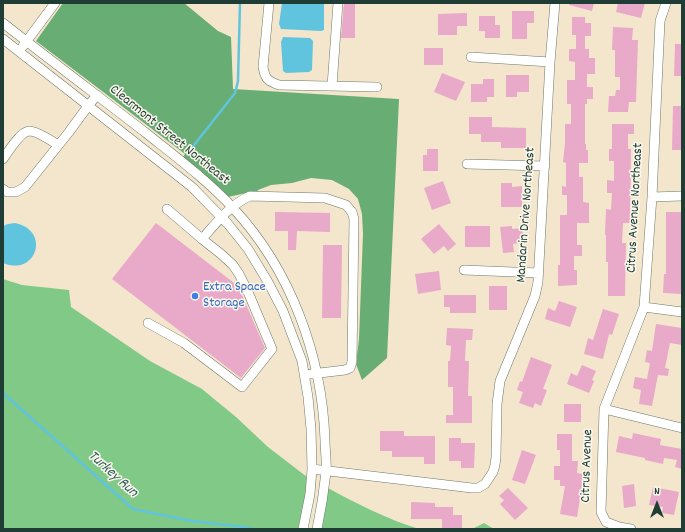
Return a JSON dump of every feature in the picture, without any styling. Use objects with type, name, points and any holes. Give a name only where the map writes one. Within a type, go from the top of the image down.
[{"type":"street","points":[[19,51],[55,3]]},
{"type":"street","points":[[270,3],[262,67],[265,76],[271,82],[279,85],[377,87]]},
{"type":"street","points":[[332,86],[338,3]]},
{"type":"street","name":"Mandarin Drive Northeast","points":[[312,469],[464,488],[478,488],[485,484],[491,476],[495,465],[497,404],[500,381],[535,296],[539,273],[550,62],[555,3]]},
{"type":"street","name":"Citrus Avenue Northeast","points":[[604,409],[644,308],[652,197],[660,21],[666,3]]},
{"type":"street","name":"Clearmont Street Northeast","points":[[3,23],[198,174],[232,208],[258,239],[282,275],[298,311],[314,358],[322,399],[325,430],[326,470],[317,529]]},
{"type":"street","name":"Clearmont Street Northeast","points":[[3,39],[192,187],[228,224],[248,249],[283,311],[302,361],[311,428],[312,469],[310,494],[303,529]]},
{"type":"street","points":[[471,57],[550,62]]},
{"type":"street","points":[[3,189],[7,192],[16,192],[25,187],[97,95]]},
{"type":"street","points":[[3,159],[22,134],[30,131],[44,136],[58,145]]},
{"type":"street","points":[[467,164],[545,166]]},
{"type":"street","points":[[202,239],[232,208],[243,199],[250,196],[325,198],[346,205],[352,212],[354,219],[352,362],[350,368],[345,370],[304,375]]},
{"type":"street","points":[[652,197],[682,196]]},
{"type":"street","points":[[148,323],[184,343],[242,387],[272,349],[248,292],[233,265],[167,209]]},
{"type":"street","points":[[464,270],[539,273]]},
{"type":"street","points":[[644,308],[682,312]]},
{"type":"street","points":[[604,409],[682,428]]},
{"type":"street","name":"Citrus Avenue","points":[[604,409],[601,512],[606,522],[619,527],[631,529]]},
{"type":"green space","points":[[63,3],[184,3],[218,31],[231,37],[233,89],[399,99],[387,358],[362,380],[356,364],[359,339],[363,234],[362,214],[358,199],[349,189],[332,180],[311,178],[292,183],[271,185],[258,190],[257,193],[246,193],[228,197],[200,170],[183,157],[185,154],[36,41]]},
{"type":"green space","points":[[3,279],[22,285],[69,290],[71,307],[150,361],[202,389],[236,417],[268,447],[307,477],[306,493],[298,529],[3,529]]},
{"type":"green space","points":[[328,488],[372,511],[419,529],[321,529]]},
{"type":"green space","points":[[484,523],[494,529],[472,529]]},
{"type":"water","points":[[282,3],[324,3],[324,30],[281,29],[279,24]]},
{"type":"water","points":[[283,37],[310,38],[313,41],[312,70],[309,72],[286,73],[283,71],[281,42]]},
{"type":"water","points":[[15,223],[26,227],[33,234],[36,242],[35,251],[31,258],[24,264],[15,266],[3,263],[3,226]]},
{"type":"building","points":[[344,3],[355,3],[355,38],[341,38]]},
{"type":"building","points":[[569,3],[594,3],[592,11],[569,5]]},
{"type":"building","points":[[618,3],[645,3],[641,18],[616,12]]},
{"type":"building","points":[[512,11],[534,11],[534,23],[527,23],[527,39],[512,39]]},
{"type":"building","points":[[467,13],[467,26],[457,26],[457,35],[438,35],[438,14]]},
{"type":"building","points":[[479,16],[495,16],[495,25],[500,25],[500,38],[485,38],[485,31],[479,31]]},
{"type":"building","points":[[572,17],[585,17],[585,23],[591,23],[591,36],[585,36],[585,49],[589,49],[589,58],[595,58],[595,74],[587,74],[587,87],[593,87],[593,99],[587,99],[587,104],[585,104],[585,144],[586,150],[588,150],[588,163],[579,163],[579,177],[583,177],[583,202],[589,203],[589,223],[577,223],[577,245],[582,245],[582,256],[574,256],[574,270],[577,270],[577,285],[558,286],[558,265],[560,265],[560,215],[567,215],[567,195],[562,195],[562,186],[566,187],[566,163],[563,162],[565,124],[571,124],[571,104],[567,104],[567,80],[575,80],[575,62],[569,61],[569,49],[576,49],[576,35],[572,35]]},
{"type":"building","points":[[613,27],[633,28],[632,40],[638,40],[636,102],[629,102],[628,112],[608,112],[609,96],[615,96],[616,90],[620,90],[620,77],[615,77],[615,50],[612,50]]},
{"type":"building","points":[[675,44],[682,44],[682,76],[674,76]]},
{"type":"building","points":[[424,48],[443,48],[443,65],[424,65]]},
{"type":"building","points":[[442,73],[465,82],[456,101],[434,92]]},
{"type":"building","points":[[506,75],[529,75],[529,92],[517,92],[517,97],[506,97]]},
{"type":"building","points":[[483,79],[494,79],[494,97],[487,97],[487,102],[471,102],[471,84],[483,84]]},
{"type":"building","points":[[673,106],[682,106],[682,150],[672,150]]},
{"type":"building","points":[[469,117],[492,117],[492,127],[526,128],[526,148],[501,148],[501,142],[481,142],[481,134],[469,134]]},
{"type":"building","points":[[612,124],[634,124],[634,134],[628,134],[628,149],[631,149],[630,223],[623,223],[622,243],[626,243],[625,296],[608,296],[608,262],[606,262],[605,235],[606,209],[611,210],[612,193],[607,193],[607,180],[614,181],[614,161],[609,161],[609,149],[612,149]]},
{"type":"building","points":[[427,149],[438,149],[438,171],[423,171],[423,155],[427,155]]},
{"type":"building","points":[[443,181],[451,203],[432,210],[424,188]]},
{"type":"building","points":[[501,183],[512,183],[512,187],[522,186],[522,207],[501,207]]},
{"type":"building","points":[[275,212],[330,213],[330,232],[297,231],[296,250],[288,250],[288,231],[275,231]]},
{"type":"building","points":[[666,212],[682,212],[682,294],[663,293],[664,274],[666,274]]},
{"type":"building","points":[[156,223],[238,286],[265,348],[241,378],[112,279]]},
{"type":"building","points":[[439,224],[456,244],[448,251],[444,246],[434,254],[421,239]]},
{"type":"building","points":[[465,226],[490,226],[490,247],[465,247]]},
{"type":"building","points":[[512,226],[512,229],[522,228],[524,242],[513,244],[514,252],[503,253],[500,227]]},
{"type":"building","points":[[323,245],[342,245],[341,318],[322,318]]},
{"type":"building","points":[[439,271],[441,290],[418,294],[415,274]]},
{"type":"building","points":[[489,286],[507,286],[507,310],[489,310]]},
{"type":"building","points":[[444,295],[476,295],[476,313],[450,313],[450,307],[444,307]]},
{"type":"building","points":[[559,301],[577,307],[570,327],[545,319],[548,308],[555,311]]},
{"type":"building","points":[[603,309],[619,314],[612,335],[609,334],[603,359],[584,354],[588,338],[593,340]]},
{"type":"building","points":[[656,324],[682,328],[682,345],[670,343],[665,368],[669,369],[668,376],[658,375],[652,406],[639,404],[641,390],[633,388],[635,377],[647,379],[650,363],[645,362],[647,350],[652,351]]},
{"type":"building","points":[[447,328],[473,329],[472,340],[466,340],[465,361],[469,361],[468,396],[472,396],[472,423],[446,423],[446,415],[453,415],[453,387],[448,387],[448,361],[450,361],[451,346],[446,345]]},
{"type":"building","points":[[531,357],[552,365],[543,389],[547,390],[541,406],[535,403],[533,408],[519,403],[523,392],[517,390],[520,381],[522,382]]},
{"type":"building","points":[[582,365],[596,371],[589,393],[567,384],[571,373],[577,376]]},
{"type":"building","points":[[564,404],[581,404],[581,422],[564,422]]},
{"type":"building","points":[[380,431],[404,431],[404,436],[435,436],[435,464],[424,464],[424,457],[392,457],[392,451],[380,451]]},
{"type":"building","points":[[633,433],[661,439],[660,445],[682,449],[682,469],[675,467],[677,460],[664,458],[663,464],[645,460],[645,458],[616,452],[619,436],[632,439]]},
{"type":"building","points":[[557,434],[572,434],[572,461],[578,461],[577,473],[583,474],[577,517],[560,514],[565,486],[560,486],[560,480],[554,480],[554,466],[560,466],[560,450],[557,450]]},
{"type":"building","points":[[449,438],[461,438],[461,443],[475,443],[474,468],[461,468],[461,461],[449,461]]},
{"type":"building","points":[[522,450],[536,455],[525,484],[512,480]]},
{"type":"building","points":[[634,484],[636,506],[624,508],[622,486]]},
{"type":"building","points":[[653,487],[679,492],[674,515],[662,513],[663,507],[649,505]]},
{"type":"building","points":[[508,488],[528,508],[515,520],[500,504],[504,500],[499,496]]},
{"type":"building","points":[[411,502],[435,503],[435,507],[453,507],[453,515],[462,515],[462,528],[442,528],[442,519],[411,519]]},
{"type":"waterway","points":[[191,149],[235,93],[238,81],[240,3]]},
{"type":"waterway","name":"Turkey Run","points":[[3,393],[133,509],[192,521],[253,529]]},
{"type":"place","name":"Extra Space Storage","points":[[195,296]]}]
